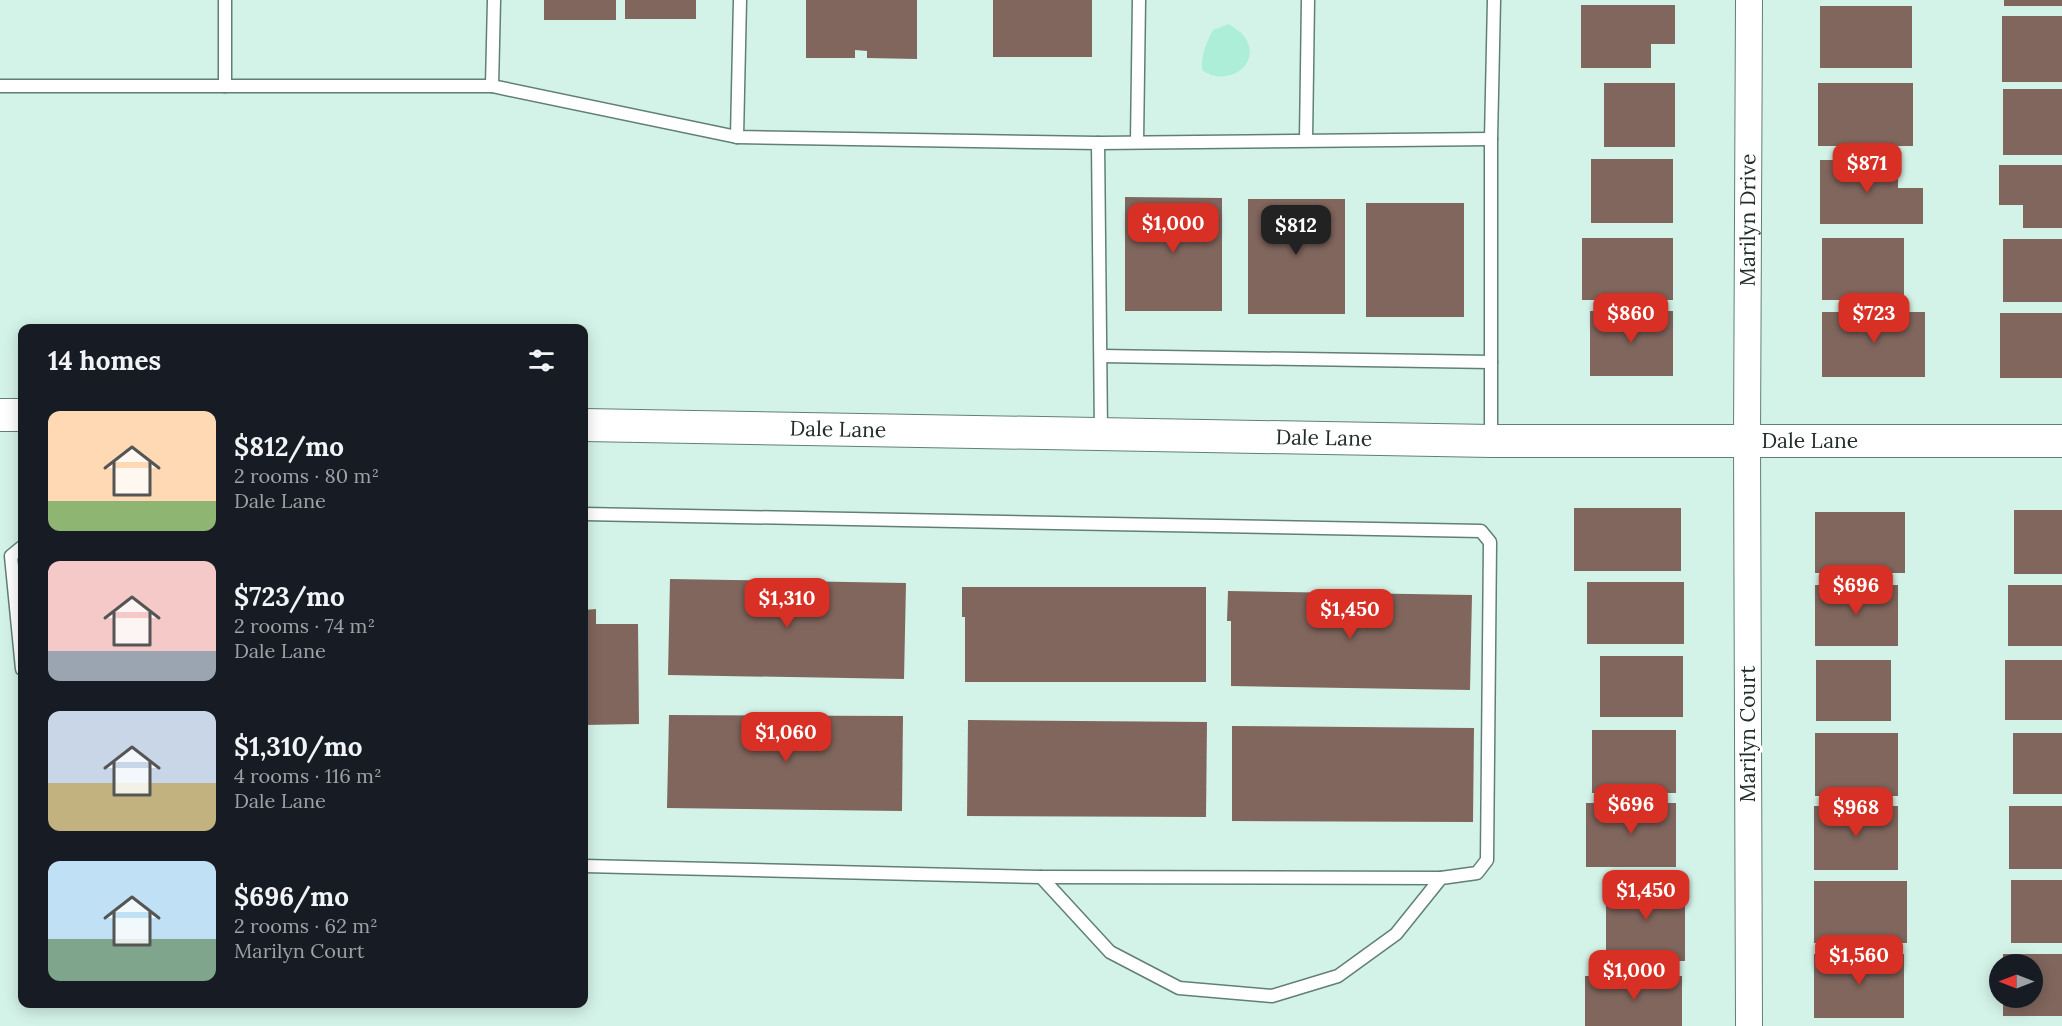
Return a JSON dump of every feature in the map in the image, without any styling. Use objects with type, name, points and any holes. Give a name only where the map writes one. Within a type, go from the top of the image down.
[{"type":"street","name":"Marilyn Drive","points":[[1747,441],[1749,0]]},
{"type":"street","points":[[0,415],[18,415]]},
{"type":"street","name":"Dale Lane","points":[[588,425],[1491,441],[2062,441]]},
{"type":"street","name":"Marilyn Court","points":[[1747,441],[1749,1026]]},
{"type":"lane","points":[[225,0],[225,86]]},
{"type":"lane","points":[[492,86],[494,0]]},
{"type":"lane","points":[[737,137],[740,0]]},
{"type":"lane","points":[[1137,142],[1139,0]]},
{"type":"lane","points":[[1306,140],[1308,0]]},
{"type":"lane","points":[[1491,441],[1491,139],[1494,0]]},
{"type":"lane","points":[[0,86],[492,86],[737,137],[1098,143],[1491,139]]},
{"type":"lane","points":[[1098,143],[1101,434]]},
{"type":"lane","points":[[1101,356],[1491,362]]},
{"type":"lane","points":[[588,514],[1481,531],[1490,542],[1486,860],[1477,873],[1441,878],[1041,877],[588,866]]},
{"type":"lane","points":[[18,550],[11,556],[18,628]]},
{"type":"lane","points":[[1041,877],[1110,952],[1179,988],[1272,996],[1338,976],[1396,934],[1441,878]]},
{"type":"green space","points":[[1229,24],[1244,36],[1250,55],[1246,64],[1232,75],[1212,75],[1202,70],[1202,59],[1208,40],[1213,30]]},
{"type":"building","points":[[544,0],[616,0],[616,20],[544,20]]},
{"type":"building","points":[[625,0],[696,0],[696,19],[625,19]]},
{"type":"building","points":[[806,0],[917,0],[917,59],[867,58],[867,51],[855,50],[855,58],[806,58]]},
{"type":"building","points":[[993,0],[1092,0],[1092,57],[993,57]]},
{"type":"building","points":[[2004,0],[2062,0],[2062,6],[2004,6]]},
{"type":"building","points":[[1581,5],[1675,5],[1675,44],[1651,44],[1651,68],[1581,68]]},
{"type":"building","points":[[1820,6],[1912,6],[1912,68],[1820,68]]},
{"type":"building","points":[[2002,16],[2062,16],[2062,82],[2002,82]]},
{"type":"building","points":[[1604,83],[1675,83],[1675,147],[1604,147]]},
{"type":"building","points":[[1818,83],[1913,83],[1913,146],[1818,146]]},
{"type":"building","points":[[2003,89],[2062,89],[2062,155],[2003,155]]},
{"type":"building","points":[[1591,159],[1673,159],[1673,223],[1591,223]]},
{"type":"building","points":[[1820,160],[1898,160],[1898,188],[1923,188],[1923,224],[1820,224]]},
{"type":"building","points":[[1999,165],[2062,165],[2062,228],[2023,228],[2023,205],[1999,205]]},
{"type":"building","points":[[1125,197],[1222,198],[1222,311],[1125,311]]},
{"type":"building","points":[[1248,199],[1345,199],[1345,314],[1248,314]]},
{"type":"building","points":[[1366,203],[1464,203],[1464,317],[1366,317]]},
{"type":"building","points":[[1582,238],[1673,238],[1673,300],[1582,300]]},
{"type":"building","points":[[1822,238],[1904,238],[1904,300],[1822,300]]},
{"type":"building","points":[[2003,239],[2062,239],[2062,302],[2003,302]]},
{"type":"building","points":[[1590,311],[1673,311],[1673,376],[1590,376]]},
{"type":"building","points":[[1822,312],[1925,312],[1925,377],[1822,377]]},
{"type":"building","points":[[2000,313],[2062,313],[2062,378],[2000,378]]},
{"type":"building","points":[[1574,508],[1681,508],[1681,571],[1574,571]]},
{"type":"building","points":[[2014,510],[2062,510],[2062,574],[2014,574]]},
{"type":"building","points":[[1815,512],[1905,512],[1905,573],[1815,573]]},
{"type":"building","points":[[670,579],[906,583],[904,679],[668,675]]},
{"type":"building","points":[[1587,582],[1684,582],[1684,644],[1587,644]]},
{"type":"building","points":[[1815,585],[1898,585],[1898,646],[1815,646]]},
{"type":"building","points":[[2008,585],[2062,585],[2062,646],[2008,646]]},
{"type":"building","points":[[962,587],[1206,587],[1206,682],[965,682],[965,617],[962,617]]},
{"type":"building","points":[[1228,591],[1472,595],[1470,690],[1231,686],[1231,621],[1227,621]]},
{"type":"building","points":[[596,609],[596,624],[638,624],[639,724],[588,725],[588,610]]},
{"type":"building","points":[[1600,656],[1683,656],[1683,717],[1600,717]]},
{"type":"building","points":[[1816,660],[1891,660],[1891,721],[1816,721]]},
{"type":"building","points":[[2005,660],[2062,660],[2062,720],[2005,720]]},
{"type":"building","points":[[669,715],[903,716],[902,811],[667,808]]},
{"type":"building","points":[[968,720],[1207,722],[1206,817],[967,816]]},
{"type":"building","points":[[1232,726],[1474,728],[1473,822],[1232,821]]},
{"type":"building","points":[[1592,730],[1676,730],[1676,793],[1592,793]]},
{"type":"building","points":[[1815,733],[1898,733],[1898,796],[1815,796]]},
{"type":"building","points":[[2013,733],[2062,733],[2062,794],[2013,794]]},
{"type":"building","points":[[1586,803],[1676,803],[1676,867],[1586,867]]},
{"type":"building","points":[[1814,806],[1898,806],[1898,870],[1814,870]]},
{"type":"building","points":[[2009,806],[2062,806],[2062,869],[2009,869]]},
{"type":"building","points":[[2011,880],[2062,880],[2062,943],[2011,943]]},
{"type":"building","points":[[1814,881],[1907,881],[1907,943],[1814,943]]},
{"type":"building","points":[[1606,882],[1685,882],[1685,961],[1606,961]]},
{"type":"building","points":[[1814,954],[1904,954],[1904,1018],[1814,1018]]},
{"type":"building","points":[[2043,954],[2062,954],[2062,1016],[2003,1016],[2003,1008],[2043,1008]]},
{"type":"building","points":[[1585,976],[1682,976],[1682,1026],[1585,1026]]}]
